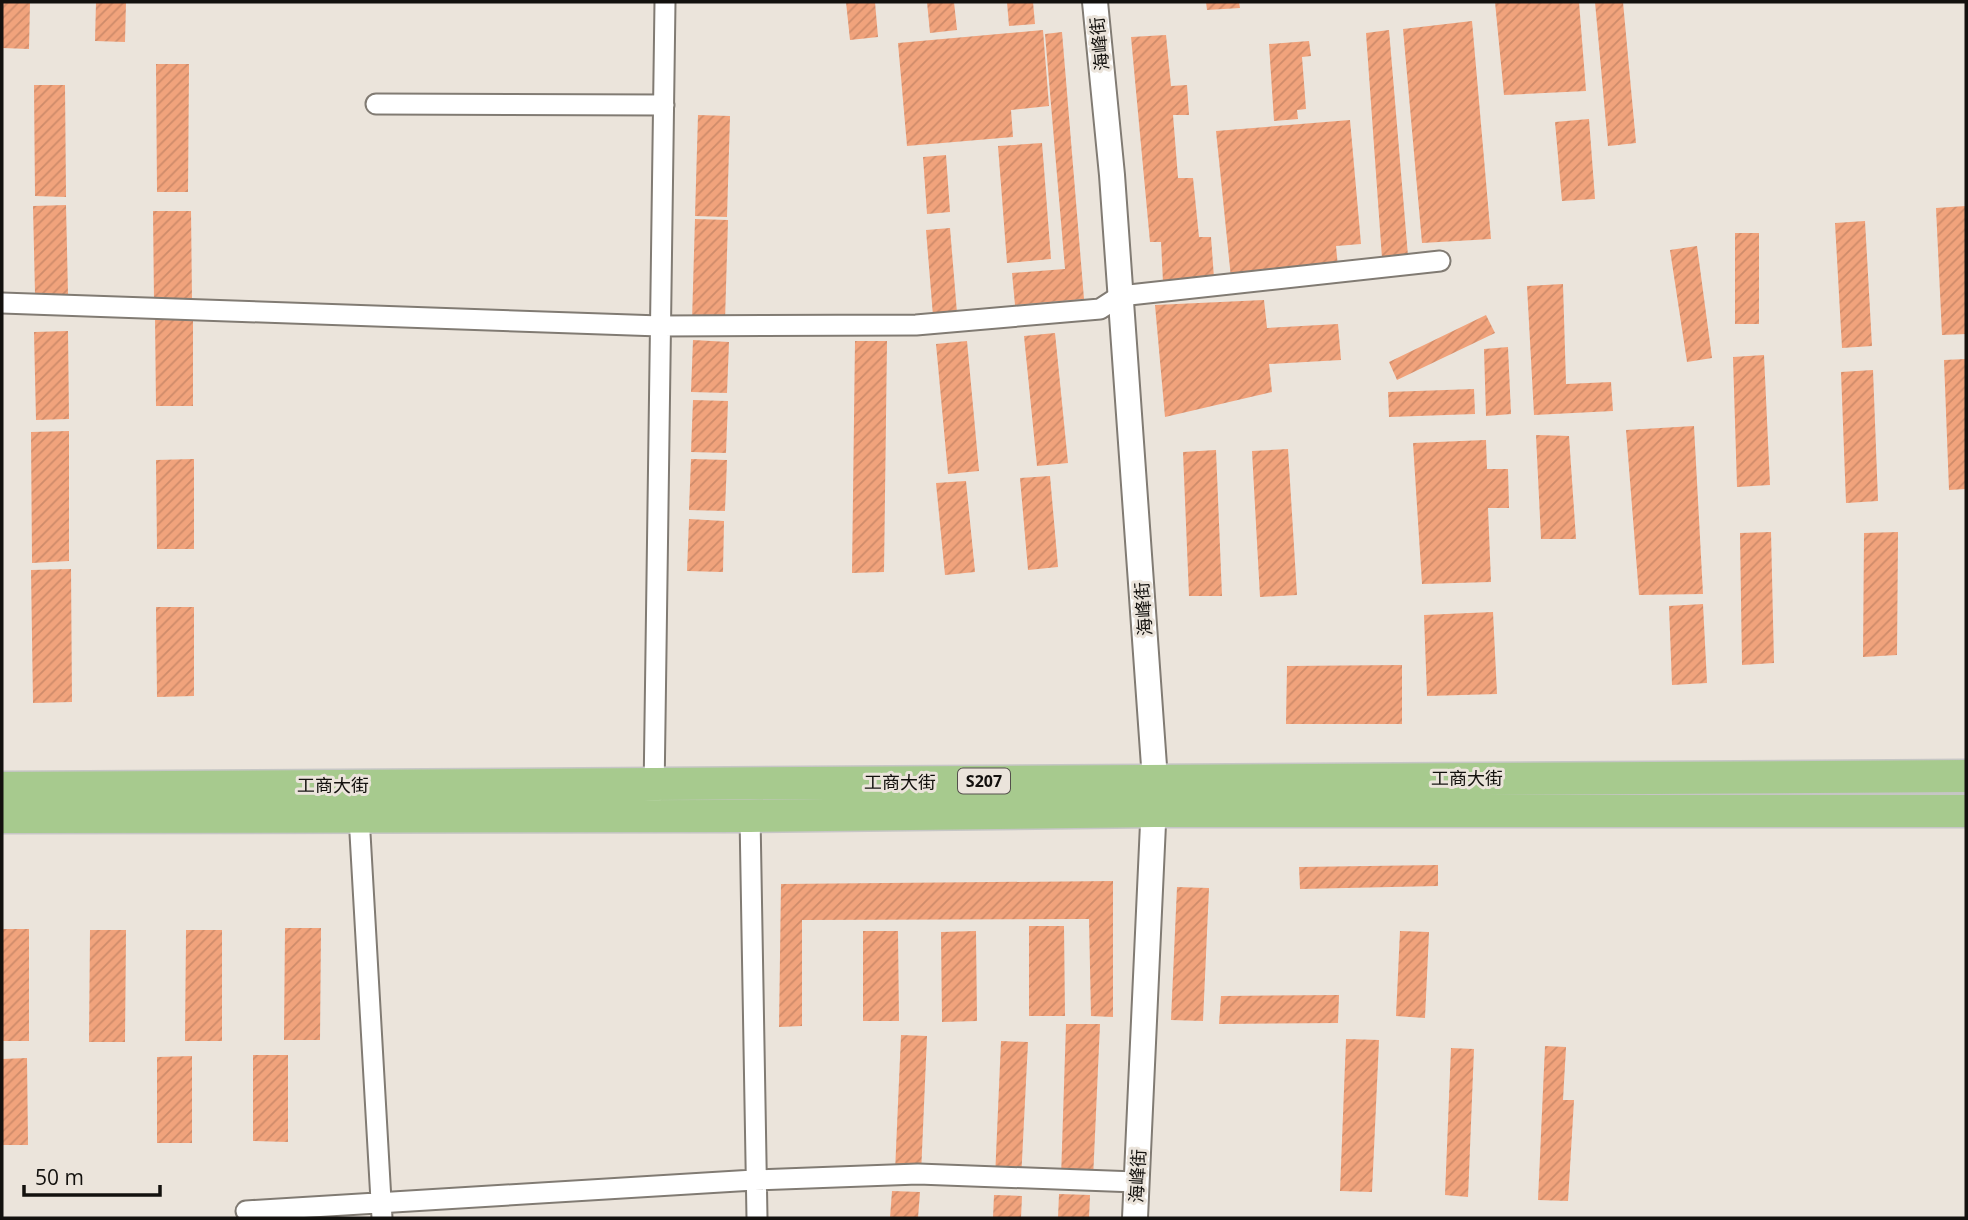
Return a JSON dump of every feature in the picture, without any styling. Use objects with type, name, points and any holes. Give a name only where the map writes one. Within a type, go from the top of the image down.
[{"type":"main road","name":"工商大街","points":[[2,817],[750,816],[1154,796],[1966,776]]},
{"type":"main road","name":"工商大街","points":[[2,788],[654,783],[1154,796],[1966,811]]},
{"type":"street","points":[[654,816],[665,2]]},
{"type":"street","name":"海峰街","points":[[1095,2],[1112,175],[1154,796],[1135,1218]]},
{"type":"street","points":[[376,104],[664,105]]},
{"type":"street","points":[[2,303],[660,326],[916,325],[1100,309],[1120,296],[1440,261]]},
{"type":"street","points":[[359,816],[382,1210]]},
{"type":"street","points":[[750,816],[757,1218]]},
{"type":"street","points":[[246,1212],[382,1210],[754,1180],[918,1174],[1136,1182]]},
{"type":"building","points":[[2,2],[30,2],[29,49],[2,48]]},
{"type":"building","points":[[96,2],[126,2],[125,42],[95,41]]},
{"type":"building","points":[[846,2],[875,2],[878,37],[850,40]]},
{"type":"building","points":[[927,2],[954,2],[957,30],[930,33]]},
{"type":"building","points":[[1007,2],[1033,2],[1035,24],[1009,26]]},
{"type":"building","points":[[1206,2],[1239,2],[1240,8],[1207,10]]},
{"type":"building","points":[[1495,2],[1579,2],[1586,91],[1504,95]]},
{"type":"building","points":[[1595,2],[1623,2],[1636,143],[1608,146]]},
{"type":"building","points":[[1472,21],[1491,239],[1422,243],[1403,29]]},
{"type":"building","points":[[1043,30],[1049,106],[1011,110],[1013,137],[907,146],[898,43]]},
{"type":"building","points":[[1389,30],[1408,256],[1382,258],[1366,33]]},
{"type":"building","points":[[1062,32],[1084,299],[1015,305],[1012,273],[1065,269],[1045,34]]},
{"type":"building","points":[[1166,35],[1171,86],[1187,85],[1189,115],[1173,115],[1178,178],[1193,178],[1199,237],[1211,237],[1214,278],[1163,282],[1161,242],[1150,242],[1131,37]]},
{"type":"building","points":[[1309,41],[1311,56],[1302,57],[1306,109],[1297,110],[1298,119],[1274,121],[1269,44]]},
{"type":"building","points":[[156,64],[189,64],[188,192],[157,192]]},
{"type":"building","points":[[34,85],[65,85],[66,197],[35,196]]},
{"type":"building","points":[[698,115],[730,116],[727,217],[695,216]]},
{"type":"building","points":[[1589,119],[1595,199],[1562,201],[1555,122]]},
{"type":"building","points":[[1350,120],[1361,244],[1336,246],[1338,267],[1231,278],[1216,131]]},
{"type":"building","points":[[1042,143],[1051,259],[1007,263],[998,146]]},
{"type":"building","points":[[946,155],[950,212],[927,214],[923,157]]},
{"type":"building","points":[[66,205],[68,294],[35,294],[33,206]]},
{"type":"building","points":[[1966,206],[1966,334],[1942,335],[1936,208]]},
{"type":"building","points":[[153,211],[191,211],[192,300],[154,301]]},
{"type":"building","points":[[695,219],[728,220],[725,321],[692,321]]},
{"type":"building","points":[[1865,221],[1872,346],[1842,348],[1835,223]]},
{"type":"building","points":[[950,228],[957,313],[933,316],[926,230]]},
{"type":"building","points":[[1735,233],[1759,233],[1759,324],[1735,324]]},
{"type":"building","points":[[1697,246],[1712,358],[1687,362],[1670,250]]},
{"type":"building","points":[[1563,284],[1566,384],[1611,382],[1613,411],[1534,415],[1527,286]]},
{"type":"building","points":[[1264,300],[1267,328],[1338,324],[1341,360],[1269,364],[1272,392],[1165,417],[1155,305]]},
{"type":"building","points":[[1486,315],[1495,333],[1397,380],[1389,362]]},
{"type":"building","points":[[193,316],[193,406],[156,406],[155,317]]},
{"type":"building","points":[[68,331],[69,419],[36,420],[34,332]]},
{"type":"building","points":[[1055,333],[1068,463],[1037,466],[1024,336]]},
{"type":"building","points":[[693,340],[729,342],[727,393],[691,392]]},
{"type":"building","points":[[855,341],[887,341],[884,572],[852,573]]},
{"type":"building","points":[[967,341],[979,471],[948,474],[936,344]]},
{"type":"building","points":[[1508,347],[1511,414],[1486,416],[1484,349]]},
{"type":"building","points":[[1764,355],[1770,485],[1737,487],[1733,357]]},
{"type":"building","points":[[1966,359],[1966,489],[1949,490],[1944,360]]},
{"type":"building","points":[[1873,370],[1878,501],[1846,503],[1841,372]]},
{"type":"building","points":[[1474,389],[1475,414],[1389,417],[1388,392]]},
{"type":"building","points":[[693,400],[728,401],[726,453],[691,452]]},
{"type":"building","points":[[1694,426],[1703,594],[1639,595],[1626,430]]},
{"type":"building","points":[[69,431],[69,561],[32,563],[31,432]]},
{"type":"building","points":[[1536,435],[1569,436],[1576,539],[1541,539]]},
{"type":"building","points":[[1486,440],[1487,469],[1508,469],[1509,508],[1488,508],[1491,582],[1422,584],[1413,443]]},
{"type":"building","points":[[1288,449],[1297,595],[1260,597],[1252,451]]},
{"type":"building","points":[[1216,450],[1222,596],[1189,596],[1183,452]]},
{"type":"building","points":[[194,459],[194,549],[157,549],[156,460]]},
{"type":"building","points":[[691,459],[727,460],[725,511],[689,510]]},
{"type":"building","points":[[1050,476],[1058,567],[1028,570],[1020,478]]},
{"type":"building","points":[[966,481],[975,572],[945,575],[936,483]]},
{"type":"building","points":[[689,519],[724,521],[723,572],[687,571]]},
{"type":"building","points":[[1771,532],[1774,663],[1742,665],[1740,533]]},
{"type":"building","points":[[1898,532],[1897,655],[1863,657],[1864,533]]},
{"type":"building","points":[[71,569],[72,702],[33,703],[31,570]]},
{"type":"building","points":[[1703,604],[1707,683],[1672,685],[1669,606]]},
{"type":"building","points":[[156,607],[194,607],[194,696],[157,697]]},
{"type":"building","points":[[1493,612],[1497,694],[1427,696],[1424,615]]},
{"type":"building","points":[[1402,665],[1402,724],[1286,724],[1287,666]]},
{"type":"building","points":[[1438,865],[1438,886],[1300,889],[1299,867]]},
{"type":"building","points":[[1113,881],[1113,1017],[1091,1016],[1089,919],[802,920],[802,1026],[779,1027],[781,884]]},
{"type":"building","points":[[1177,887],[1209,888],[1203,1021],[1171,1020]]},
{"type":"building","points":[[1029,926],[1064,926],[1065,1016],[1029,1016]]},
{"type":"building","points":[[285,928],[321,928],[320,1040],[284,1040]]},
{"type":"building","points":[[2,929],[29,929],[29,1041],[2,1041]]},
{"type":"building","points":[[90,930],[126,930],[125,1042],[89,1042]]},
{"type":"building","points":[[186,930],[222,930],[222,1041],[185,1041]]},
{"type":"building","points":[[863,931],[898,931],[899,1021],[863,1021]]},
{"type":"building","points":[[976,931],[977,1021],[942,1022],[941,932]]},
{"type":"building","points":[[1400,931],[1429,932],[1425,1018],[1396,1016]]},
{"type":"building","points":[[1339,995],[1338,1023],[1219,1024],[1221,996]]},
{"type":"building","points":[[1066,1024],[1100,1024],[1093,1179],[1061,1178]]},
{"type":"building","points":[[901,1035],[927,1036],[921,1174],[895,1172]]},
{"type":"building","points":[[1346,1039],[1379,1040],[1372,1192],[1340,1191]]},
{"type":"building","points":[[1001,1041],[1028,1042],[1021,1180],[995,1178]]},
{"type":"building","points":[[1545,1046],[1566,1047],[1563,1100],[1574,1100],[1568,1201],[1538,1200]]},
{"type":"building","points":[[1451,1048],[1474,1049],[1468,1197],[1445,1195]]},
{"type":"building","points":[[253,1055],[288,1055],[288,1142],[253,1141]]},
{"type":"building","points":[[192,1056],[192,1143],[157,1143],[157,1057]]},
{"type":"building","points":[[27,1058],[28,1145],[2,1145],[2,1059]]},
{"type":"building","points":[[892,1191],[920,1192],[918,1218],[890,1218]]},
{"type":"building","points":[[1059,1194],[1090,1195],[1089,1218],[1058,1218]]},
{"type":"building","points":[[994,1195],[1022,1196],[1021,1218],[993,1218]]}]
